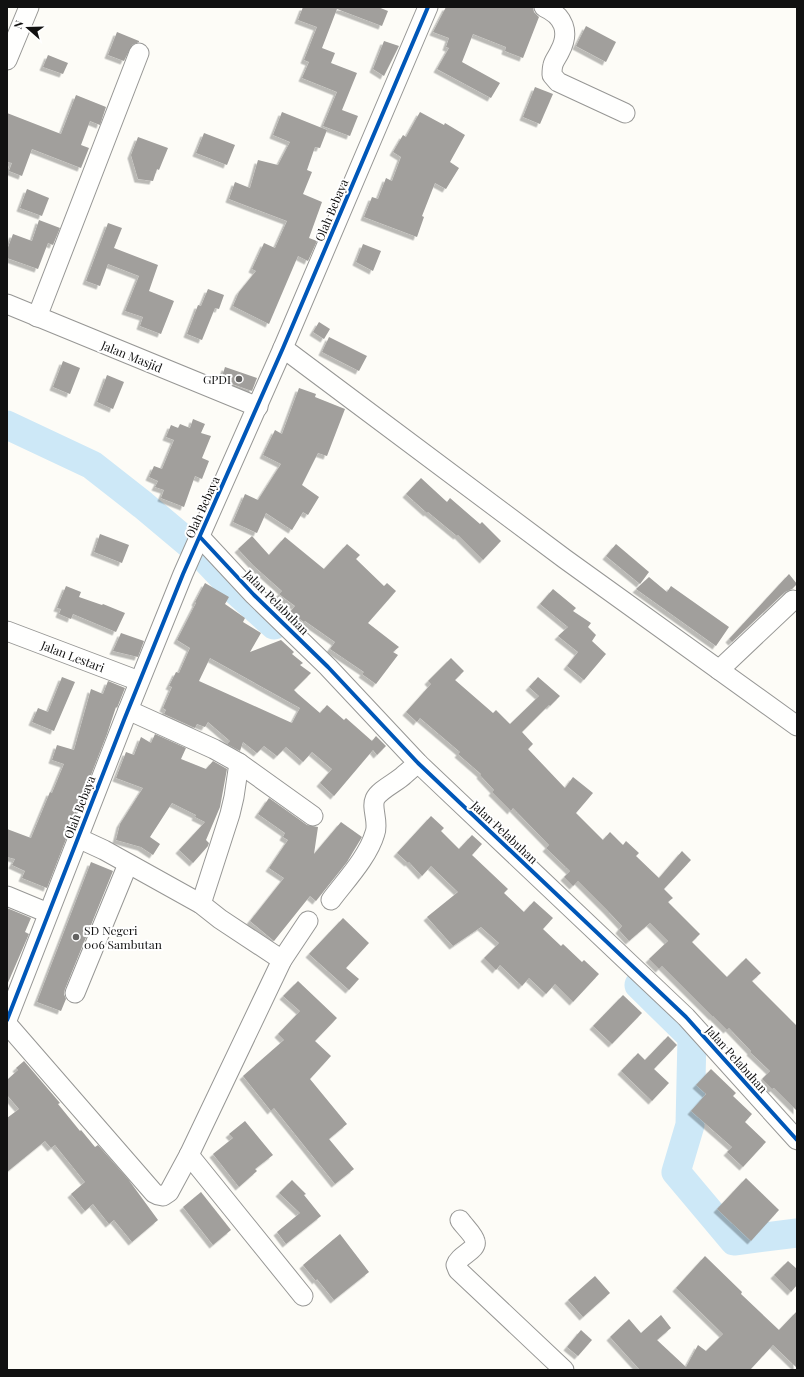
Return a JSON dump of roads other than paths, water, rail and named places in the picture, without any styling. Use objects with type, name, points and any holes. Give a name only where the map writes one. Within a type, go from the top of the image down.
[{"type":"street","points":[[7,60],[29,7]]},
{"type":"street","name":"Olah Bebaya","points":[[7,1020],[139,681],[183,574],[284,348],[428,7]]},
{"type":"street","points":[[544,7],[551,10],[563,21],[566,34],[561,50],[553,64],[552,75],[558,82],[626,113]]},
{"type":"street","points":[[37,316],[139,53]]},
{"type":"street","name":"Jalan Masjid","points":[[7,304],[258,407]]},
{"type":"street","points":[[284,348],[565,559],[797,726]]},
{"type":"street","name":"Jalan Pelabuhan","points":[[198,541],[328,667],[412,768],[686,1017],[797,1140]]},
{"type":"street","points":[[719,670],[793,600]]},
{"type":"street","name":"Jalan Lestari","points":[[7,631],[139,681]]},
{"type":"street","points":[[128,710],[239,762],[313,816]]},
{"type":"street","points":[[200,904],[230,814],[239,762]]},
{"type":"street","points":[[331,900],[366,852],[375,832],[376,822],[374,803],[376,798],[412,768]]},
{"type":"street","points":[[78,838],[200,904],[282,960]]},
{"type":"street","points":[[75,993],[128,864]]},
{"type":"street","points":[[7,896],[48,913]]},
{"type":"street","points":[[7,1024],[154,1192],[163,1196],[169,1192],[189,1155],[282,960],[308,920]]},
{"type":"street","points":[[189,1155],[303,1296]]},
{"type":"street","points":[[460,1220],[475,1241],[475,1245],[473,1249],[462,1255],[458,1260],[456,1265],[458,1270],[564,1370]]},
{"type":"waterway","points":[[7,425],[92,465],[199,552],[234,589],[274,625]]},
{"type":"waterway","points":[[639,985],[692,1037],[690,1125],[676,1172],[734,1241],[797,1233]]},
{"type":"place","name":"GPDI","points":[[239,379]]},
{"type":"place","name":"SD Negeri 006 Sambutan","points":[[76,937]]}]
